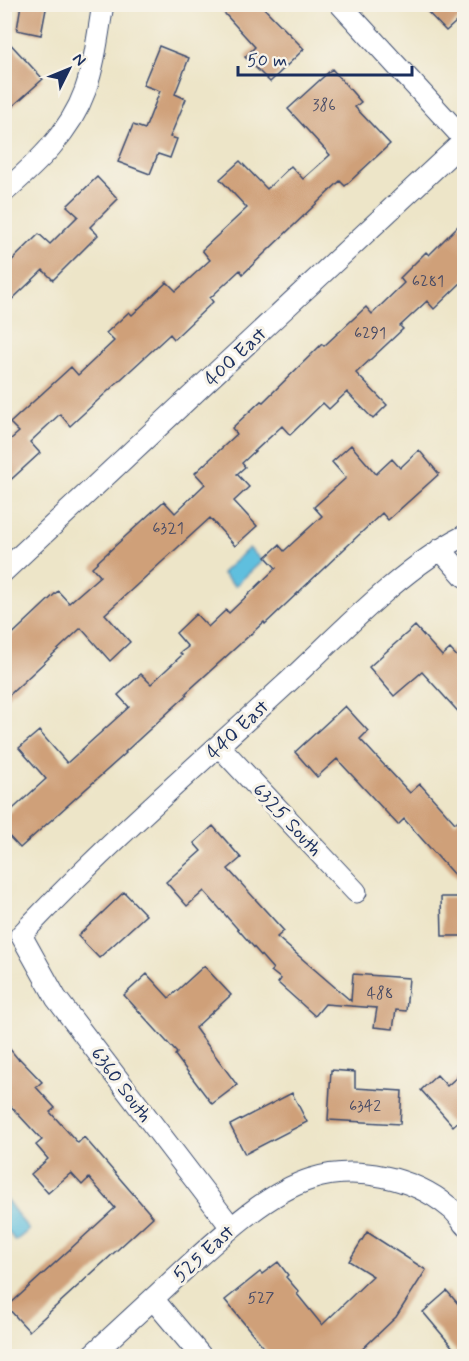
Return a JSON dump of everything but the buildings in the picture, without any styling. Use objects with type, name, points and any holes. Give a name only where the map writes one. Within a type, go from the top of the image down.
[{"type":"street","points":[[4,192],[40,161],[69,122],[84,94],[92,67],[103,4]]},
{"type":"street","points":[[340,4],[465,140]]},
{"type":"street","name":"400 East","points":[[4,571],[465,140]]},
{"type":"street","name":"440 East","points":[[21,935],[69,883],[379,599],[440,549],[465,536]]},
{"type":"street","points":[[440,549],[465,576]]},
{"type":"street","name":"6325 South","points":[[219,746],[356,892]]},
{"type":"street","name":"6360 South","points":[[21,935],[56,998],[231,1227]]},
{"type":"street","name":"525 East","points":[[91,1356],[231,1227],[292,1187],[310,1179],[331,1174],[384,1176],[457,1200],[465,1224]]},
{"type":"street","points":[[153,1299],[201,1356]]},
{"type":"water","points":[[249,548],[262,561],[235,586],[222,573]]},
{"type":"water","points":[[6,1199],[29,1230],[15,1241],[5,1227]]}]
